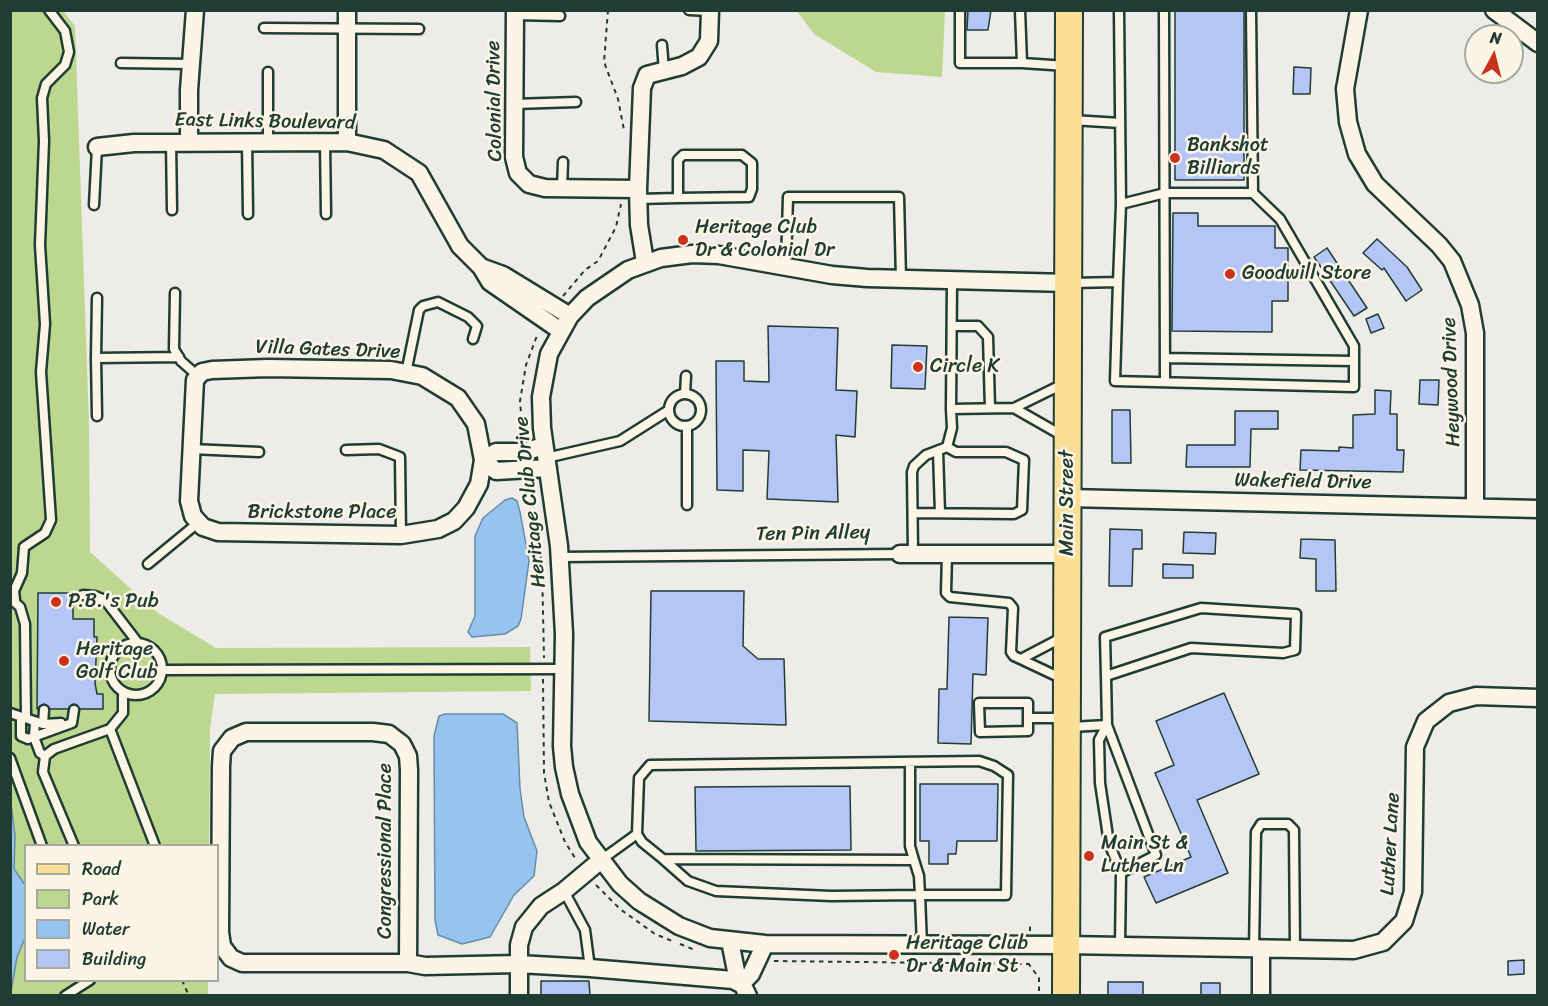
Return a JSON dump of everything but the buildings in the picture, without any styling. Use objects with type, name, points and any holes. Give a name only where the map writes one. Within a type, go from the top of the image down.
[{"type":"main road","name":"Main Street","points":[[1066,996],[1069,10]]},
{"type":"street","points":[[189,142],[195,10]]},
{"type":"street","points":[[347,10],[347,142]]},
{"type":"street","name":"Heywood Drive","points":[[1359,10],[1345,89],[1348,122],[1358,154],[1375,184],[1439,245],[1452,261],[1470,305],[1475,333],[1475,507]]},
{"type":"street","points":[[1494,10],[1538,43]]},
{"type":"street","points":[[645,262],[633,192],[642,88],[647,75],[699,57],[709,41],[710,11]]},
{"type":"street","name":"Colonial Drive","points":[[515,13],[514,157],[518,173],[529,184],[633,192]]},
{"type":"street","name":"East Links Boulevard","points":[[97,147],[171,142],[347,142],[384,150],[419,173],[460,246],[481,267],[490,282],[557,314]]},
{"type":"street","name":"Heritage Club Drive","points":[[1066,945],[765,944],[730,941],[710,938],[679,926],[656,913],[620,884],[588,842],[577,818],[564,767],[562,746],[564,669],[559,557],[541,413],[544,372],[561,331],[557,314],[587,298],[612,279],[645,262],[678,255],[708,254],[832,275],[952,282],[1069,283]]},
{"type":"street","name":"Villa Gates Drive","points":[[198,376],[212,369],[268,368],[391,370],[422,376],[458,398],[476,424],[483,460]]},
{"type":"street","points":[[198,376],[193,390],[189,501],[193,516],[199,522]]},
{"type":"street","points":[[525,451],[546,458],[529,470],[496,471],[483,460],[496,452],[525,451]]},
{"type":"street","name":"Brickstone Place","points":[[199,522],[203,527],[218,532],[401,535],[438,530],[454,521],[466,508],[479,484],[483,460]]},
{"type":"street","name":"Wakefield Drive","points":[[1068,498],[1538,509]]},
{"type":"street","name":"Ten Pin Alley","points":[[907,554],[1068,554]]},
{"type":"street","name":"Luther Lane","points":[[1066,945],[1354,950],[1383,942],[1404,921],[1413,892],[1415,747],[1426,721],[1449,703],[1476,696],[1538,698]]},
{"type":"street","name":"Congressional Place","points":[[408,963],[409,770],[408,756],[402,744],[389,734],[373,732],[246,732],[232,738],[222,751],[220,766],[220,932],[222,946],[231,958],[242,963],[408,963],[425,966],[518,964],[590,968],[733,980],[745,990]]},
{"type":"street","points":[[519,996],[518,964],[524,927],[541,906],[564,891],[600,860]]},
{"type":"street","points":[[730,941],[745,990]]},
{"type":"street","points":[[745,990],[756,960],[765,944]]},
{"type":"street","points":[[1258,950],[1261,996]]},
{"type":"lane","points":[[10,713],[23,719],[39,723],[73,715],[72,723],[34,737],[21,736],[23,719],[25,624],[23,614],[13,599],[13,587],[22,573],[24,547],[45,533],[51,520],[42,372],[45,324],[40,245],[44,141],[42,93],[46,84],[65,65],[69,52],[65,31],[50,10]]},
{"type":"lane","points":[[689,10],[710,11]]},
{"type":"lane","points":[[960,10],[960,63],[1069,66]]},
{"type":"lane","points":[[1020,10],[1022,63]]},
{"type":"lane","points":[[1119,10],[1121,204],[1116,381],[1354,387],[1354,346],[1280,219],[1253,193],[1165,193],[1121,204]]},
{"type":"lane","points":[[1164,10],[1165,382]]},
{"type":"lane","points":[[1251,10],[1253,193]]},
{"type":"lane","points":[[515,13],[560,16]]},
{"type":"lane","points":[[264,28],[419,29]]},
{"type":"lane","points":[[662,45],[664,71]]},
{"type":"lane","points":[[121,63],[191,64]]},
{"type":"lane","points":[[268,72],[268,143]]},
{"type":"lane","points":[[514,104],[576,102]]},
{"type":"lane","points":[[1069,120],[1120,123]]},
{"type":"lane","points":[[171,142],[172,210]]},
{"type":"lane","points":[[247,142],[248,214]]},
{"type":"lane","points":[[325,143],[326,214]]},
{"type":"lane","points":[[94,205],[97,147]]},
{"type":"lane","points":[[633,192],[678,198],[749,197],[752,189],[752,163],[742,155],[683,155],[678,160],[678,198]]},
{"type":"lane","points":[[562,188],[563,162]]},
{"type":"lane","points":[[786,267],[788,197],[899,197],[901,279]]},
{"type":"lane","points":[[940,513],[943,449],[952,428],[952,282]]},
{"type":"lane","points":[[1069,283],[1118,282]]},
{"type":"lane","points":[[175,293],[174,349],[178,357],[198,376]]},
{"type":"lane","points":[[97,298],[97,416]]},
{"type":"lane","points":[[406,373],[418,310],[423,306],[438,302],[468,317],[477,326],[473,339]]},
{"type":"lane","points":[[952,326],[978,326],[988,337],[990,408]]},
{"type":"lane","points":[[96,358],[178,357]]},
{"type":"lane","points":[[1165,358],[1354,361]]},
{"type":"lane","points":[[685,394],[686,376]]},
{"type":"lane","points":[[951,409],[1014,408],[1069,381]]},
{"type":"lane","points":[[546,458],[620,441],[669,410],[675,397],[685,394],[694,397],[700,411],[697,420],[687,426],[677,424],[669,410]]},
{"type":"lane","points":[[1014,408],[1068,439]]},
{"type":"lane","points":[[687,426],[687,505]]},
{"type":"lane","points":[[191,449],[259,452]]},
{"type":"lane","points":[[346,450],[379,449],[400,457],[401,535]]},
{"type":"lane","points":[[907,554],[913,513],[914,466],[926,455],[943,449],[956,452],[1006,452],[1024,460],[1022,510],[1014,514],[913,513]]},
{"type":"lane","points":[[148,564],[199,522]]},
{"type":"lane","name":"Ten Pin Alley","points":[[559,557],[907,554]]},
{"type":"lane","points":[[946,554],[946,593],[950,597],[1009,603],[1013,608],[1011,652],[1067,682]]},
{"type":"lane","points":[[83,596],[95,596],[105,600],[138,643],[154,650],[159,657],[162,670],[159,682],[147,693],[139,695],[123,692],[111,679],[111,662],[121,647],[138,643]]},
{"type":"lane","points":[[1106,676],[1191,648],[1283,653],[1295,650],[1296,614],[1201,608],[1105,637],[1107,725],[1156,855],[1120,873]]},
{"type":"lane","points":[[1021,659],[1068,635]]},
{"type":"lane","points":[[162,670],[564,669]]},
{"type":"lane","points":[[73,844],[43,772],[45,756],[54,748],[110,729],[123,713],[123,692]]},
{"type":"lane","points":[[979,703],[1028,703],[1028,718],[1028,731],[980,732],[979,703]]},
{"type":"lane","points":[[44,710],[34,737],[40,753],[45,756]]},
{"type":"lane","points":[[1028,718],[1107,725]]},
{"type":"lane","points":[[10,725],[23,719]]},
{"type":"lane","points":[[1107,725],[1099,740],[1100,783],[1109,843],[1120,873],[1120,946]]},
{"type":"lane","points":[[110,729],[154,844]]},
{"type":"lane","points":[[10,758],[41,844]]},
{"type":"lane","points":[[979,761],[1008,775],[1006,895],[920,896],[716,891],[688,881],[642,842],[637,834],[639,778],[650,765],[910,763],[979,761]]},
{"type":"lane","points":[[910,763],[910,846],[919,876],[921,945]]},
{"type":"lane","points":[[1258,950],[1256,832],[1261,824],[1288,825],[1294,830],[1295,950]]},
{"type":"lane","points":[[600,860],[637,834]]},
{"type":"lane","points":[[663,859],[914,860]]},
{"type":"lane","points":[[564,891],[585,930],[590,968]]},
{"type":"lane","points":[[70,994],[88,982]]},
{"type":"path","points":[[608,10],[604,62],[618,99],[626,140]]},
{"type":"path","points":[[525,451],[520,401],[526,365],[585,270],[598,261],[633,192]]},
{"type":"path","points":[[529,470],[542,567],[543,744],[549,802],[566,842],[586,873],[620,909],[655,934],[703,952]]},
{"type":"path","points":[[756,960],[1028,964]]},
{"type":"path","points":[[182,982],[189,996]]},
{"type":"green space","name":"Heritage Golf Club","points":[[11,11],[63,11],[75,26],[89,425],[90,552],[158,613],[216,648],[530,647],[531,691],[215,694],[210,729],[209,844],[24,844],[24,982],[208,982],[208,995],[11,995]]},
{"type":"green space","points":[[797,11],[945,11],[942,77],[876,72],[814,34]]},
{"type":"water","points":[[512,498],[517,501],[520,512],[529,561],[521,619],[518,626],[505,634],[472,637],[468,632],[475,616],[475,536],[483,518],[505,500]]},
{"type":"water","points":[[445,714],[503,714],[517,723],[520,789],[524,817],[537,851],[534,876],[514,895],[490,937],[462,944],[438,935],[435,920],[434,736],[439,716]]},
{"type":"water","points":[[11,803],[15,836],[14,869],[24,884],[24,941],[17,957],[11,992]]},
{"type":"place","name":"Bankshot Billiards","points":[[1175,158]]},
{"type":"place","name":"Heritage Club Dr & Colonial Dr","points":[[683,240]]},
{"type":"place","name":"Goodwill Store","points":[[1230,274]]},
{"type":"place","name":"Circle K","points":[[918,367]]},
{"type":"place","name":"P.B.'s Pub","points":[[56,602]]},
{"type":"place","name":"Heritage Golf Club","points":[[64,661]]},
{"type":"place","name":"Main St & Luther Ln","points":[[1089,856]]},
{"type":"place","name":"Heritage Club Dr & Main St","points":[[894,955]]}]
